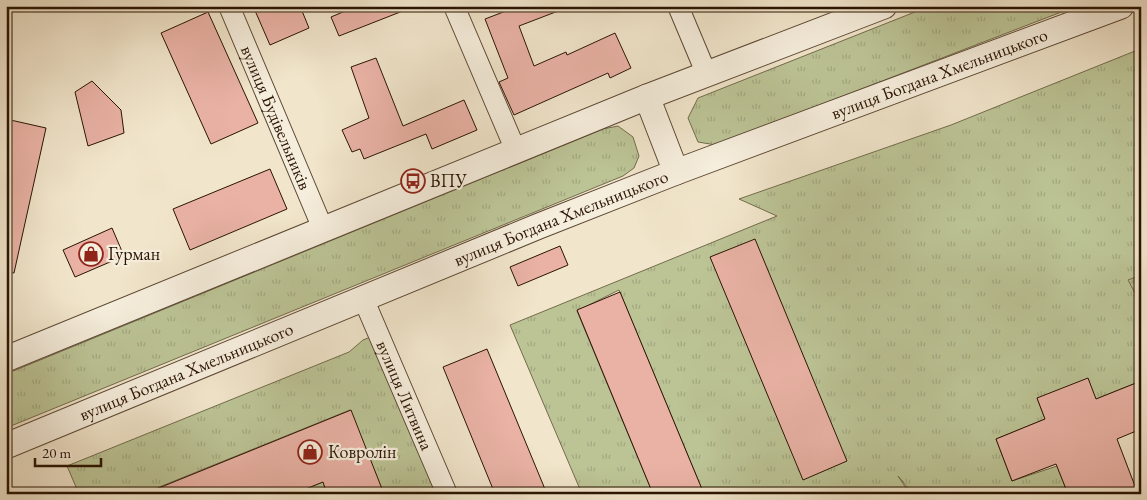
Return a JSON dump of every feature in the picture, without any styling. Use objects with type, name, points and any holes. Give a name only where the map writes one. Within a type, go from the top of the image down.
[{"type":"street","name":"вулиця Будівельників","points":[[229,6],[323,230]]},
{"type":"street","points":[[454,6],[516,151]]},
{"type":"street","points":[[678,6],[706,75]]},
{"type":"street","points":[[6,359],[647,97],[884,6]]},
{"type":"street","name":"вулиця Богдана Хмельницького","points":[[6,446],[539,226],[676,172],[1121,6]]},
{"type":"street","points":[[647,97],[676,172]]},
{"type":"street","name":"вулиця Литвина","points":[[363,298],[447,494]]},
{"type":"green space","points":[[930,6],[1077,6],[716,145],[698,142],[688,118],[698,98]]},
{"type":"green space","points":[[1140,49],[1141,275],[1129,281],[1141,305],[1141,381],[1096,399],[1037,398],[1045,419],[996,439],[1012,481],[1057,466],[1068,494],[913,494],[898,476],[910,494],[704,494],[619,290],[577,311],[653,494],[582,494],[510,325],[777,216],[739,199],[951,125]]},
{"type":"green space","points":[[618,126],[633,137],[639,156],[634,168],[623,176],[6,428],[6,374],[603,129]]},
{"type":"green space","points":[[1141,275],[1141,297],[1138,298],[1128,280]]},
{"type":"green space","points":[[380,333],[447,494],[384,494],[350,410],[142,494],[79,494],[67,466],[349,352],[363,340]]},
{"type":"green space","points":[[323,482],[327,494],[293,494]]},
{"type":"building","points":[[253,6],[300,6],[309,28],[270,45]]},
{"type":"building","points":[[357,6],[413,7],[339,36],[331,17]]},
{"type":"building","points":[[519,6],[566,6],[566,8],[519,26],[534,66],[566,52],[567,55],[615,33],[631,68],[610,78],[608,73],[514,115],[499,82],[508,78],[485,19]]},
{"type":"building","points":[[208,12],[258,123],[211,144],[161,33]]},
{"type":"building","points":[[376,58],[403,126],[464,100],[477,130],[432,149],[426,134],[364,159],[360,149],[352,152],[342,130],[369,118],[351,67]]},
{"type":"building","points":[[92,81],[121,110],[124,133],[88,146],[75,92]]},
{"type":"building","points":[[6,119],[46,128],[14,273],[6,272]]},
{"type":"building","points":[[270,169],[287,209],[190,250],[173,209]]},
{"type":"building","points":[[112,228],[124,256],[75,277],[63,250]]},
{"type":"building","points":[[755,239],[847,461],[803,480],[710,257]]},
{"type":"building","points":[[560,246],[568,265],[518,286],[510,267]]},
{"type":"building","points":[[620,292],[704,494],[653,494],[577,310]]},
{"type":"building","points":[[487,349],[547,494],[495,494],[443,367]]},
{"type":"building","points":[[1088,378],[1096,399],[1141,381],[1141,429],[1117,439],[1138,494],[1068,494],[1056,464],[1012,481],[996,439],[1045,419],[1037,398]]},
{"type":"building","points":[[351,410],[384,494],[327,494],[323,482],[293,494],[144,494]]},
{"type":"place","name":"ВПУ","points":[[413,181]]},
{"type":"place","name":"Гурман","points":[[91,254]]},
{"type":"place","name":"Ковролін","points":[[310,452]]}]
